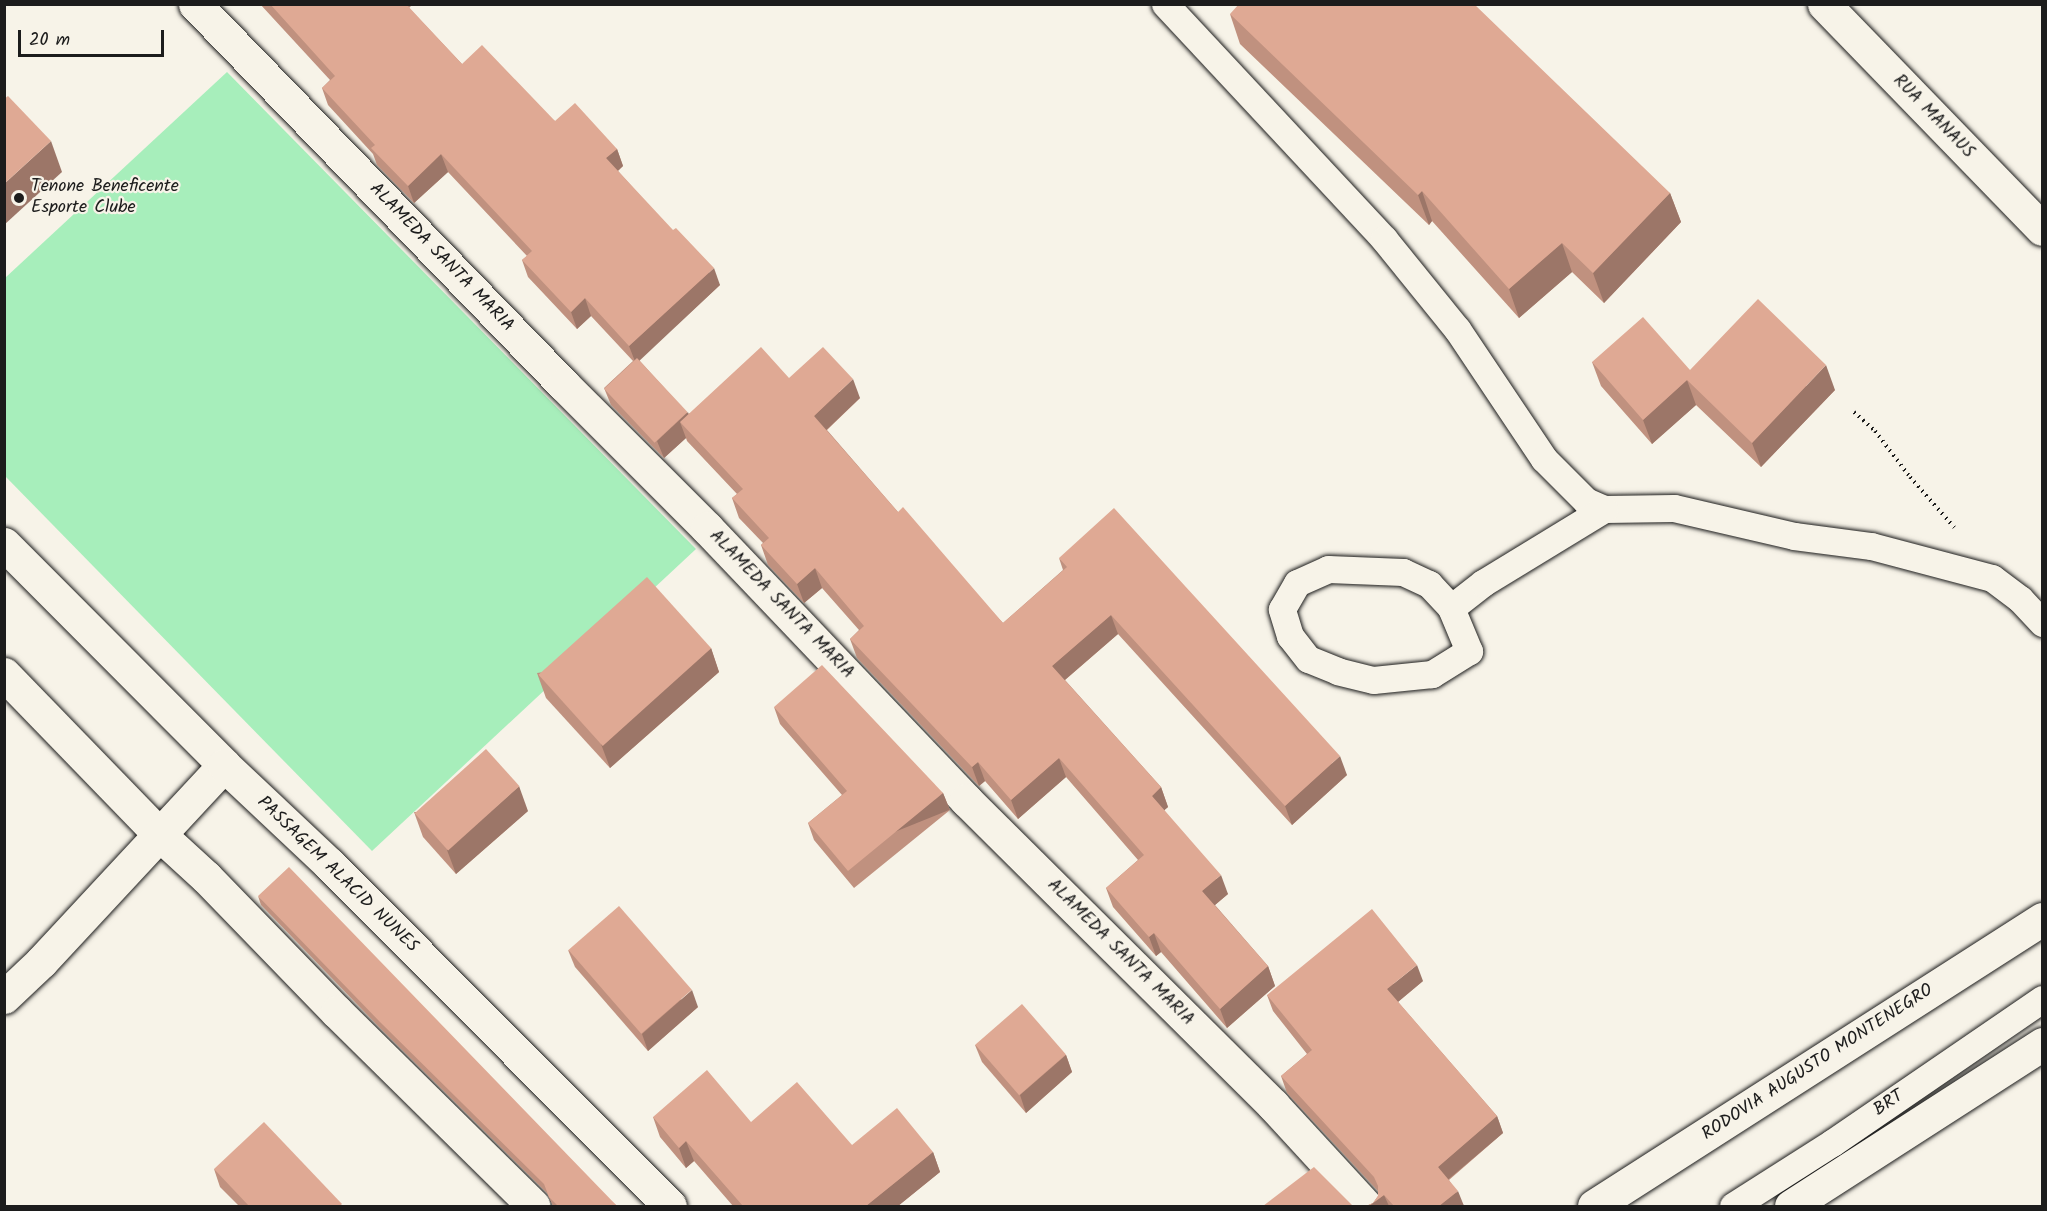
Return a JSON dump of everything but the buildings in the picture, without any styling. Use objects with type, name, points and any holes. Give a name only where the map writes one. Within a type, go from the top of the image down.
[{"type":"street","name":"ALAMEDA SANTA MARIA","points":[[195,4],[564,385],[707,528],[966,800],[1273,1106],[1366,1206]]},
{"type":"street","name":"RUA MANAUS","points":[[1824,4],[2043,229]]},
{"type":"street","name":"PASSAGEM ALACID NUNES","points":[[4,544],[224,765],[329,864],[670,1206]]},
{"type":"street","points":[[4,674],[159,834],[206,877],[337,1012],[534,1206]]},
{"type":"street","points":[[4,998],[41,962],[224,765]]},
{"type":"street","name":"RODOVIA AUGUSTO MONTENEGRO","points":[[1594,1206],[2043,920]]},
{"type":"street","points":[[1791,1206],[2043,1044]]},
{"type":"lane","points":[[1165,4],[1384,239],[1456,329],[1548,464],[1586,501],[1604,509],[1674,508],[1794,537],[1871,546],[1992,578],[2020,599],[2043,623]]},
{"type":"lane","points":[[1451,608],[1483,583],[1604,509]]},
{"type":"lane","points":[[1328,569],[1403,572],[1429,584],[1451,608],[1469,651],[1432,674],[1373,680],[1338,671],[1308,659],[1290,636],[1282,609],[1297,584],[1328,569]]},
{"type":"lane","name":"BRT","points":[[1732,1206],[1832,1143],[2043,999]]},
{"type":"path","points":[[1854,412],[1875,431],[1910,477],[1941,510],[1992,578]]},
{"type":"green space","points":[[227,72],[696,549],[372,851],[5,476],[5,278]]},
{"type":"place","name":"Tenone Beneficente Esporte Clube","points":[[19,198]]}]
